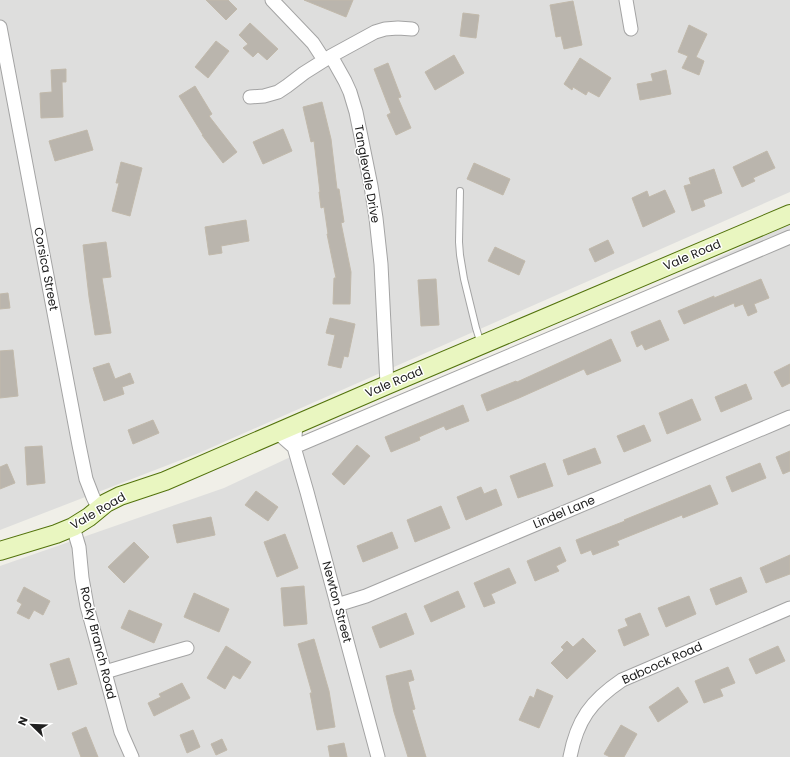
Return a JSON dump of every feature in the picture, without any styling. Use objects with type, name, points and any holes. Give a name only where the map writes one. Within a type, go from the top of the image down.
[{"type":"main road","name":"Vale Road","points":[[0,551],[56,534],[73,527],[89,517],[106,503],[120,496],[165,481],[790,214]]},
{"type":"street","name":"Tanglevale Drive","points":[[272,0],[328,58],[345,81],[356,112],[376,218],[381,264],[387,385]]},
{"type":"street","points":[[626,0],[631,29]]},
{"type":"street","name":"Corsica Street","points":[[0,27],[79,445],[86,479],[99,508]]},
{"type":"street","points":[[250,97],[264,96],[278,92],[328,58],[375,32],[385,29],[412,29]]},
{"type":"street","points":[[278,433],[294,447],[790,238]]},
{"type":"street","name":"Lindel Lane","points":[[337,605],[366,596],[790,417]]},
{"type":"street","name":"Newton Street","points":[[296,425],[294,447],[378,757]]},
{"type":"street","name":"Rocky Branch Road","points":[[73,527],[79,547],[87,606],[121,732],[132,757]]},
{"type":"street","name":"Babcock Road","points":[[570,757],[573,742],[587,712],[596,701],[618,683],[790,608]]},
{"type":"street","points":[[105,672],[187,648]]},
{"type":"lane","points":[[460,191],[460,255],[464,279],[481,345]]},
{"type":"shaded area","points":[[0,0],[790,0],[790,192],[199,453],[0,530]]},
{"type":"shaded area","points":[[790,224],[790,757],[0,757],[0,566],[224,488]]},
{"type":"building","points":[[206,0],[228,0],[237,9],[226,20]]},
{"type":"building","points":[[304,0],[353,0],[346,17]]},
{"type":"building","points":[[573,1],[582,45],[564,49],[561,36],[556,37],[550,5]]},
{"type":"building","points":[[463,13],[479,15],[476,38],[460,36]]},
{"type":"building","points":[[250,23],[278,49],[267,60],[258,52],[253,57],[243,48],[248,44],[239,35]]},
{"type":"building","points":[[689,25],[707,34],[696,57],[704,61],[699,75],[682,68],[688,56],[678,52]]},
{"type":"building","points":[[216,41],[229,51],[208,78],[195,67]]},
{"type":"building","points":[[454,55],[464,73],[435,90],[425,72]]},
{"type":"building","points":[[580,58],[611,78],[599,97],[588,91],[586,95],[573,87],[572,90],[564,84]]},
{"type":"building","points":[[388,63],[401,97],[398,98],[411,128],[396,135],[387,115],[391,113],[374,69]]},
{"type":"building","points":[[66,69],[66,82],[62,82],[63,117],[41,118],[40,93],[52,92],[51,70]]},
{"type":"building","points":[[666,70],[671,94],[640,100],[637,84],[653,81],[651,74]]},
{"type":"building","points":[[195,86],[212,114],[209,116],[237,152],[223,163],[202,135],[179,96]]},
{"type":"building","points":[[322,102],[331,139],[337,189],[339,189],[344,222],[341,223],[351,272],[350,304],[333,304],[334,278],[336,278],[327,234],[324,207],[321,208],[314,141],[311,142],[303,107]]},
{"type":"building","points":[[283,129],[292,151],[263,164],[253,142]]},
{"type":"building","points":[[87,130],[93,150],[55,161],[49,141]]},
{"type":"building","points":[[767,151],[775,168],[753,178],[755,181],[742,187],[733,167]]},
{"type":"building","points":[[121,162],[142,168],[130,216],[112,211],[119,183],[116,183]]},
{"type":"building","points":[[474,163],[510,179],[503,195],[467,179]]},
{"type":"building","points":[[714,169],[722,193],[703,200],[705,206],[692,211],[684,186],[691,184],[689,178]]},
{"type":"building","points":[[665,190],[675,212],[643,227],[632,198],[647,191],[649,197]]},
{"type":"building","points":[[246,220],[249,241],[221,246],[222,253],[209,255],[205,227]]},
{"type":"building","points":[[608,240],[614,253],[595,262],[589,249]]},
{"type":"building","points":[[106,242],[111,277],[102,278],[111,333],[95,335],[83,245]]},
{"type":"building","points":[[495,247],[525,261],[519,275],[488,261]]},
{"type":"building","points":[[436,279],[439,325],[421,326],[418,280]]},
{"type":"building","points":[[761,279],[769,298],[754,304],[757,312],[748,316],[743,304],[735,307],[734,303],[684,324],[678,311]]},
{"type":"building","points":[[8,293],[10,308],[0,309],[0,294]]},
{"type":"building","points":[[330,318],[355,324],[348,357],[344,356],[341,368],[328,365],[335,335],[326,333]]},
{"type":"building","points":[[660,320],[669,340],[645,350],[642,344],[637,347],[631,332]]},
{"type":"building","points":[[611,339],[621,361],[587,375],[584,369],[487,411],[481,395],[516,381],[517,382]]},
{"type":"building","points":[[13,350],[18,396],[0,398],[0,351]]},
{"type":"building","points":[[109,363],[115,379],[130,373],[134,383],[122,387],[124,394],[104,401],[93,368]]},
{"type":"building","points":[[790,364],[790,383],[782,387],[774,372]]},
{"type":"building","points":[[746,384],[752,399],[721,412],[715,397]]},
{"type":"building","points":[[692,399],[701,420],[667,434],[659,413]]},
{"type":"building","points":[[463,405],[469,421],[446,430],[444,426],[419,437],[420,440],[391,452],[385,437]]},
{"type":"building","points":[[153,420],[159,433],[133,444],[128,430]]},
{"type":"building","points":[[644,425],[651,441],[624,452],[617,436]]},
{"type":"building","points":[[357,445],[370,456],[344,485],[332,474]]},
{"type":"building","points":[[42,446],[45,483],[27,485],[25,447]]},
{"type":"building","points":[[595,448],[601,463],[568,475],[563,460]]},
{"type":"building","points":[[790,451],[790,471],[783,474],[776,457]]},
{"type":"building","points":[[545,463],[553,486],[518,498],[510,476]]},
{"type":"building","points":[[760,463],[766,478],[732,492],[726,477]]},
{"type":"building","points":[[7,464],[15,483],[0,489],[0,467]]},
{"type":"building","points":[[710,485],[718,504],[683,518],[682,515],[617,541],[619,545],[593,555],[591,550],[581,554],[576,540]]},
{"type":"building","points":[[481,487],[484,494],[496,489],[502,505],[466,520],[457,497]]},
{"type":"building","points":[[256,491],[278,507],[268,521],[245,505]]},
{"type":"building","points":[[441,506],[450,528],[415,542],[407,520]]},
{"type":"building","points":[[211,517],[215,535],[177,543],[173,525]]},
{"type":"building","points":[[392,532],[398,548],[363,562],[357,546]]},
{"type":"building","points":[[285,534],[298,568],[277,577],[264,542]]},
{"type":"building","points":[[134,542],[149,557],[124,583],[108,567]]},
{"type":"building","points":[[560,547],[566,561],[556,566],[559,571],[535,581],[527,561]]},
{"type":"building","points":[[790,555],[790,574],[766,583],[760,568]]},
{"type":"building","points":[[509,568],[516,583],[491,594],[495,603],[484,607],[474,583]]},
{"type":"building","points":[[741,577],[747,592],[716,605],[710,589]]},
{"type":"building","points":[[304,586],[307,624],[284,626],[281,588]]},
{"type":"building","points":[[24,587],[50,601],[43,615],[34,610],[29,619],[17,613],[22,604],[17,601]]},
{"type":"building","points":[[458,591],[465,607],[431,622],[424,606]]},
{"type":"building","points":[[194,593],[229,609],[219,632],[184,617]]},
{"type":"building","points":[[689,596],[696,614],[666,627],[658,608]]},
{"type":"building","points":[[129,610],[162,624],[154,643],[121,628]]},
{"type":"building","points":[[406,613],[414,634],[380,648],[372,627]]},
{"type":"building","points":[[640,613],[649,635],[624,646],[618,630],[628,626],[625,619]]},
{"type":"building","points":[[583,638],[596,651],[567,679],[551,663],[564,650],[561,647],[567,641],[573,647]]},
{"type":"building","points":[[314,639],[329,691],[335,727],[317,730],[310,693],[312,693],[298,644]]},
{"type":"building","points":[[226,646],[251,662],[240,679],[233,675],[225,689],[207,678]]},
{"type":"building","points":[[778,646],[785,661],[756,674],[749,659]]},
{"type":"building","points":[[69,658],[77,684],[58,690],[50,664]]},
{"type":"building","points":[[728,667],[735,683],[720,689],[723,696],[704,703],[695,681]]},
{"type":"building","points":[[411,670],[414,680],[408,682],[415,709],[412,710],[426,757],[408,757],[394,712],[386,676]]},
{"type":"building","points":[[182,683],[190,698],[154,716],[148,703],[161,697],[159,694]]},
{"type":"building","points":[[678,687],[688,702],[658,722],[649,707]]},
{"type":"building","points":[[537,689],[553,696],[539,728],[519,720],[530,696],[534,698]]},
{"type":"building","points":[[621,725],[637,734],[624,757],[610,757],[604,754]]},
{"type":"building","points":[[86,727],[98,757],[81,757],[72,733]]},
{"type":"building","points":[[193,730],[200,747],[187,753],[180,735]]},
{"type":"building","points":[[222,739],[227,750],[216,755],[211,744]]},
{"type":"building","points":[[344,743],[347,757],[330,757],[328,746]]}]
